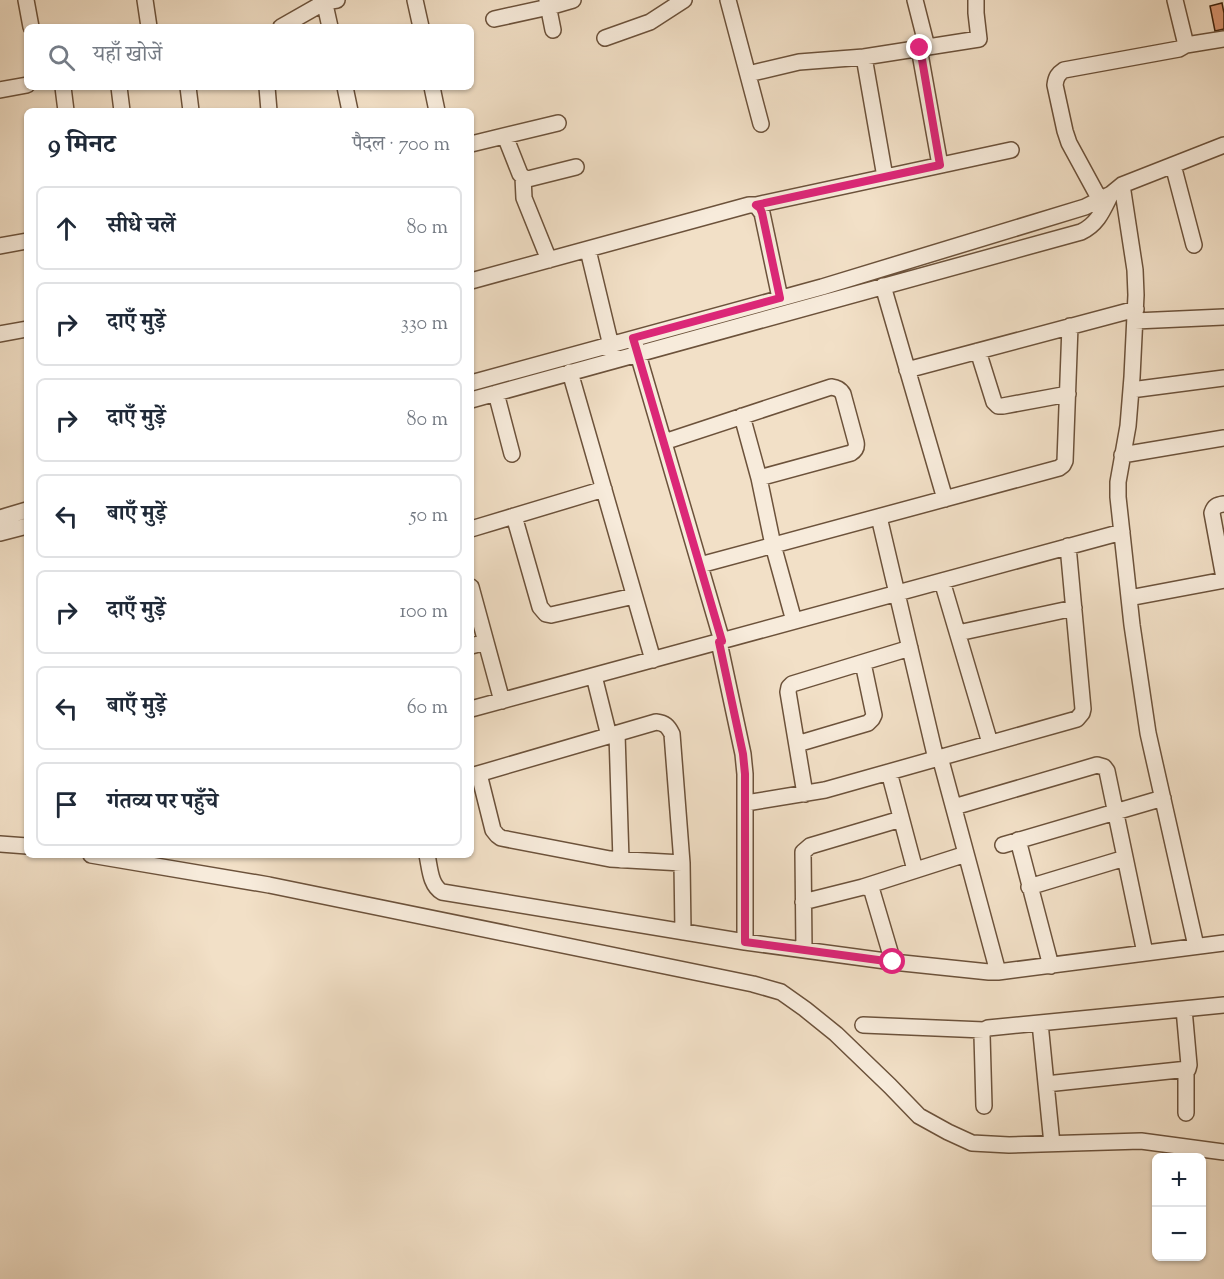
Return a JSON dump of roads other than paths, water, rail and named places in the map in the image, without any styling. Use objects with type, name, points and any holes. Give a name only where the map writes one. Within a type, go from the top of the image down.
[{"type":"street","points":[[26,0],[30,24]]},
{"type":"street","points":[[145,0],[149,24]]},
{"type":"street","points":[[415,0],[420,24]]},
{"type":"street","points":[[494,19],[548,4],[573,0]]},
{"type":"street","points":[[605,38],[650,22],[684,0]]},
{"type":"street","points":[[728,0],[761,124]]},
{"type":"street","points":[[915,0],[940,165]]},
{"type":"street","points":[[748,74],[799,62],[864,57],[979,39],[976,0]]},
{"type":"street","points":[[1175,0],[1186,45]]},
{"type":"street","points":[[286,24],[328,1],[330,24]]},
{"type":"street","points":[[548,4],[553,30]]},
{"type":"street","points":[[1196,946],[1148,733],[1129,598],[1118,490],[1131,390],[1135,270],[1111,193],[1069,143],[1055,85],[1059,73],[1064,70],[1224,39]]},
{"type":"street","points":[[864,57],[885,177]]},
{"type":"street","points":[[0,90],[24,86]]},
{"type":"street","points":[[63,90],[66,108]]},
{"type":"street","points":[[120,90],[122,108]]},
{"type":"street","points":[[188,90],[191,108]]},
{"type":"street","points":[[267,90],[269,108]]},
{"type":"street","points":[[346,90],[349,108]]},
{"type":"street","points":[[433,90],[436,108]]},
{"type":"street","points":[[474,143],[558,123]]},
{"type":"street","points":[[505,135],[520,174],[524,177],[576,167]]},
{"type":"street","points":[[636,346],[780,298],[1085,207],[1173,165],[1224,146]]},
{"type":"street","points":[[474,280],[749,206],[1011,150]]},
{"type":"street","points":[[1173,165],[1194,245]]},
{"type":"street","points":[[524,177],[524,198],[549,260]]},
{"type":"street","points":[[474,382],[613,352],[883,286],[1081,232],[1096,222],[1111,193]]},
{"type":"street","points":[[756,205],[762,213],[780,298]]},
{"type":"street","points":[[0,246],[24,242]]},
{"type":"street","points":[[588,250],[613,352]]},
{"type":"street","points":[[883,286],[945,499]]},
{"type":"street","points":[[907,370],[1071,326],[1135,315],[1224,317]]},
{"type":"street","points":[[700,565],[1059,468],[1065,461],[1071,326]]},
{"type":"street","points":[[0,334],[24,330]]},
{"type":"street","points":[[636,346],[721,641],[743,754],[746,803],[745,942]]},
{"type":"street","points":[[978,351],[994,402],[998,406],[1068,394]]},
{"type":"street","points":[[474,399],[570,372],[613,352]]},
{"type":"street","points":[[570,372],[653,660]]},
{"type":"street","points":[[1131,390],[1224,378]]},
{"type":"street","points":[[664,442],[831,387],[840,390],[856,442],[855,450],[759,478]]},
{"type":"street","points":[[496,393],[512,454]]},
{"type":"street","points":[[742,416],[759,478],[773,546],[794,621]]},
{"type":"street","points":[[1122,455],[1224,438]]},
{"type":"street","points":[[474,528],[604,489]]},
{"type":"street","points":[[1129,598],[1224,579],[1212,513],[1213,508],[1224,504]]},
{"type":"street","points":[[0,518],[24,511]]},
{"type":"street","points":[[514,516],[540,607],[546,614],[551,615],[634,596]]},
{"type":"street","points":[[879,517],[938,758],[954,807],[998,972]]},
{"type":"street","points":[[0,533],[24,527]]},
{"type":"street","points":[[474,709],[1122,532]]},
{"type":"street","points":[[746,803],[805,794],[1081,716],[1083,709],[1068,546]]},
{"type":"street","points":[[942,581],[990,743]]},
{"type":"street","points":[[958,633],[1074,608]]},
{"type":"street","points":[[474,611],[478,644],[502,701]]},
{"type":"street","points":[[805,794],[789,687],[792,684],[910,648]]},
{"type":"street","points":[[797,744],[868,723],[872,719],[874,715],[862,663]]},
{"type":"street","points":[[594,676],[613,735],[621,860]]},
{"type":"street","points":[[682,863],[621,860],[501,838],[496,835],[491,825],[475,775],[656,722],[669,727],[672,734],[682,863],[683,932]]},
{"type":"street","points":[[954,807],[1100,765],[1104,767],[1107,771],[1145,953]]},
{"type":"street","points":[[889,772],[915,870]]},
{"type":"street","points":[[1051,966],[1029,887],[1010,842],[1163,798]]},
{"type":"street","points":[[804,950],[802,856],[806,849],[901,819]]},
{"type":"street","points":[[0,844],[24,846]]},
{"type":"street","points":[[803,902],[863,887],[966,854]]},
{"type":"street","points":[[109,858],[269,885],[753,984],[781,992],[805,1008],[836,1034],[919,1116],[972,1143],[1009,1145],[1141,1141],[1224,1152]]},
{"type":"street","points":[[429,858],[433,883],[441,892],[745,942],[893,962],[998,972],[1224,943]]},
{"type":"street","points":[[1029,887],[1125,858]]},
{"type":"street","points":[[863,887],[870,888],[872,891],[893,962]]},
{"type":"street","points":[[863,1025],[984,1030],[1224,1005]]},
{"type":"street","points":[[1184,1009],[1190,1065],[1186,1072],[1186,1113]]},
{"type":"street","points":[[1040,1023],[1052,1144]]},
{"type":"street","points":[[984,1030],[982,1035],[984,1106]]},
{"type":"street","points":[[1046,1084],[1188,1070]]}]
